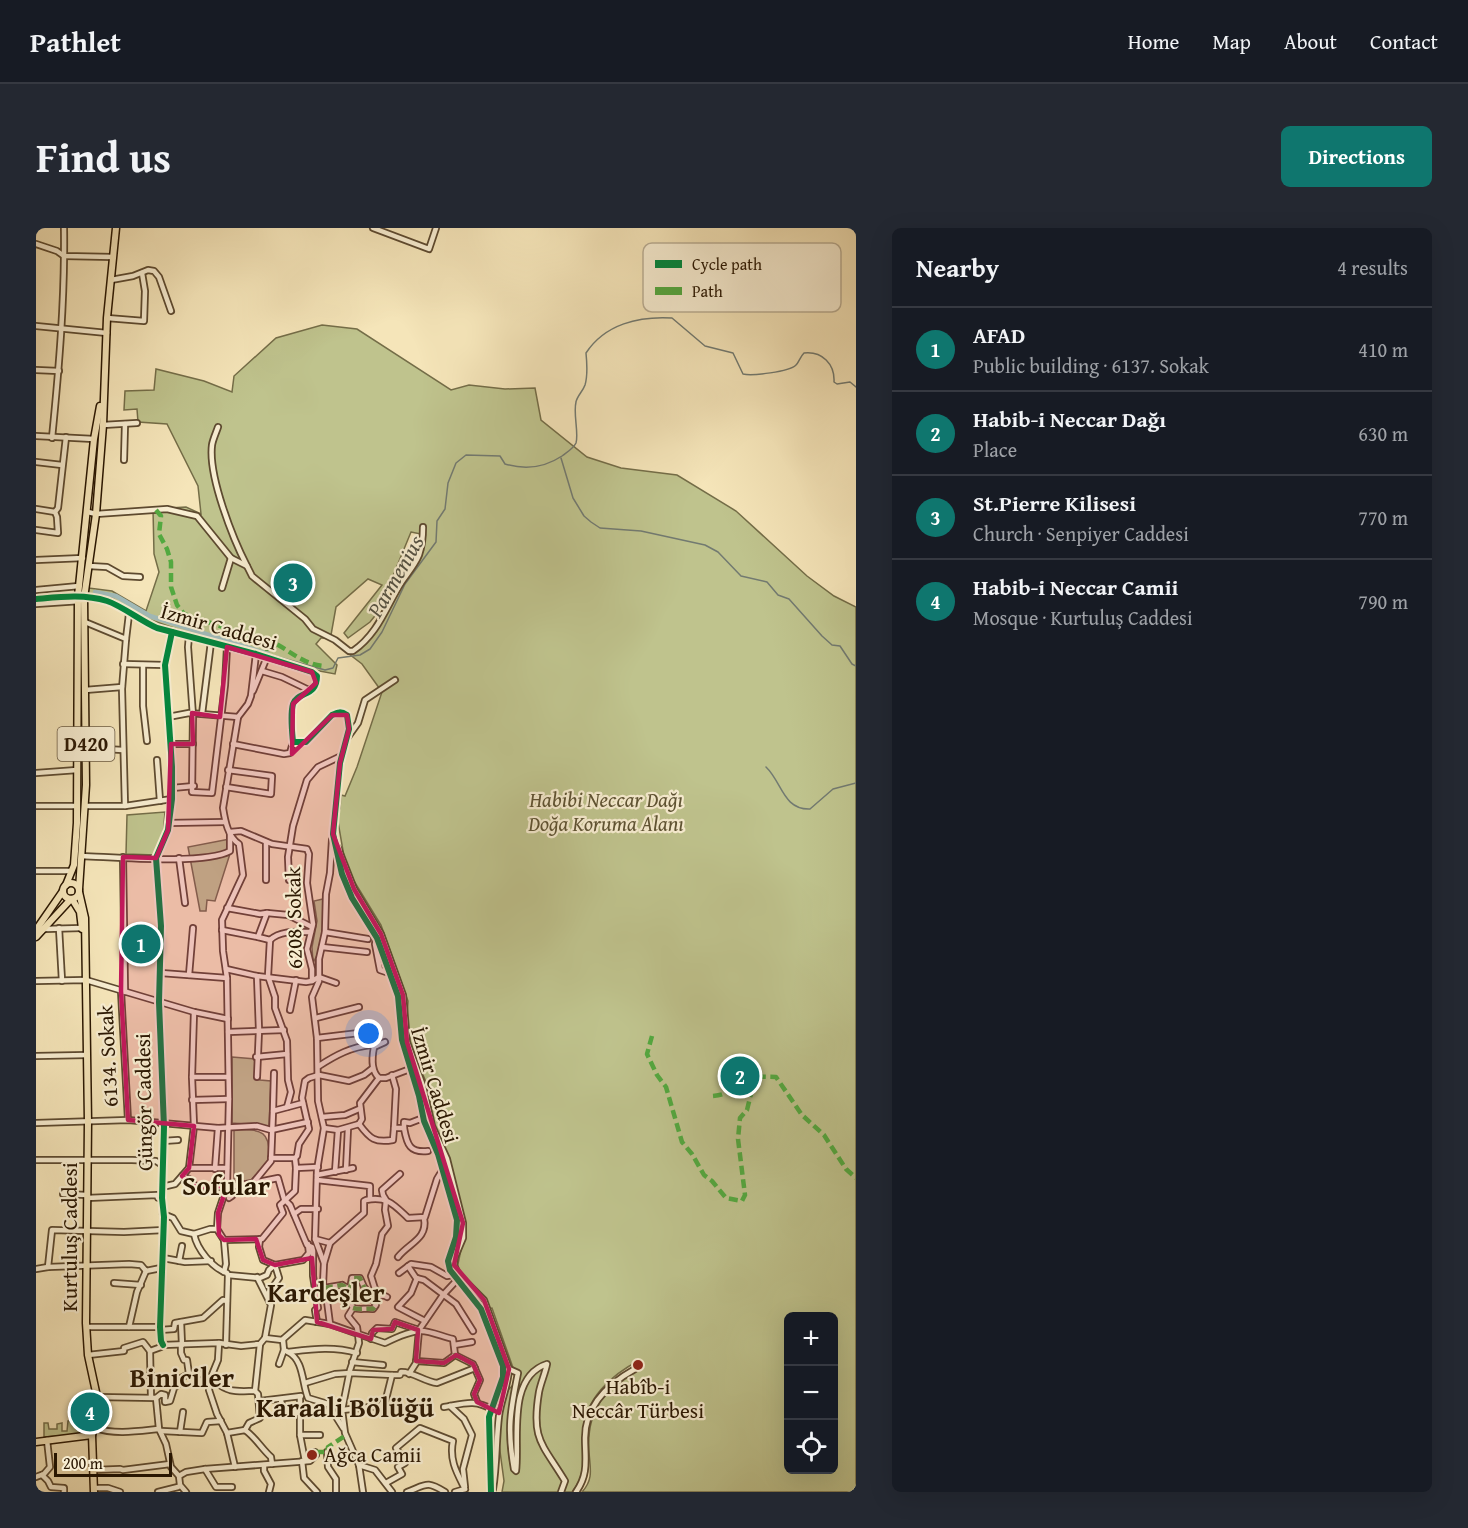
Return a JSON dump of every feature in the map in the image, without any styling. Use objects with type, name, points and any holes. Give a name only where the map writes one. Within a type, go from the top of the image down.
[{"type":"main road","name":"D420","points":[[79,890],[85,806],[86,748],[85,622],[80,599],[89,566],[96,514],[103,425],[107,318],[116,228]]},
{"type":"main road","name":"D420","points":[[65,888],[75,858],[80,586],[94,439],[104,384]]},
{"type":"main road","points":[[36,930],[65,888],[74,883],[79,890],[85,918],[86,980]]},
{"type":"main road","points":[[65,888],[65,896],[71,899],[80,912],[86,980]]},
{"type":"main road","points":[[36,937],[71,899],[77,897],[79,890]]},
{"type":"main road","name":"Kurtuluş Caddesi","points":[[86,980],[87,1327],[88,1354],[98,1396],[98,1416],[93,1432],[94,1490]]},
{"type":"main road","points":[[36,1442],[93,1432]]},
{"type":"street","points":[[52,438],[59,371],[63,228]]},
{"type":"street","points":[[373,228],[429,249],[436,228]]},
{"type":"street","points":[[36,244],[57,251],[64,256],[113,257]]},
{"type":"street","points":[[111,280],[154,271],[159,277],[171,311]]},
{"type":"street","points":[[107,318],[144,321],[145,291],[142,273]]},
{"type":"street","points":[[36,326],[107,333]]},
{"type":"street","points":[[36,370],[59,371]]},
{"type":"street","points":[[103,425],[137,423]]},
{"type":"street","points":[[124,460],[125,424]]},
{"type":"street","points":[[218,427],[212,444],[218,490],[234,541],[252,576],[305,619],[313,629],[353,651],[369,637],[386,613],[400,584],[418,558],[423,542],[423,527]]},
{"type":"street","points":[[36,436],[94,439]]},
{"type":"street","points":[[55,512],[58,508],[66,437]]},
{"type":"street","points":[[36,462],[62,465]]},
{"type":"street","points":[[36,509],[55,512]]},
{"type":"street","points":[[88,512],[96,514],[166,509],[197,516],[231,558],[248,566]]},
{"type":"street","points":[[36,530],[58,533],[55,512]]},
{"type":"street","points":[[36,560],[83,558]]},
{"type":"street","points":[[222,588],[231,558]]},
{"type":"street","points":[[89,566],[107,567],[123,576],[140,577]]},
{"type":"street","points":[[36,590],[80,586]]},
{"type":"street","points":[[36,599],[80,599]]},
{"type":"street","points":[[36,604],[80,599]]},
{"type":"street","name":"İzmir Caddesi","points":[[80,599],[108,602],[142,622],[312,672],[317,676],[317,680],[311,691]]},
{"type":"street","points":[[125,806],[122,687],[129,614]]},
{"type":"street","points":[[85,622],[126,639]]},
{"type":"street","points":[[156,858],[165,840],[172,799],[171,744],[165,665],[172,632]]},
{"type":"street","points":[[189,636],[194,744],[193,789]]},
{"type":"street","points":[[202,714],[210,642]]},
{"type":"street","points":[[172,788],[212,793],[227,647]]},
{"type":"street","points":[[226,1345],[226,1264],[224,1240],[217,1229],[227,1186],[229,1100],[227,978],[222,920],[243,875],[239,844],[235,843],[225,822],[223,808],[238,717],[248,704],[256,654]]},
{"type":"street","points":[[250,696],[267,657]]},
{"type":"street","points":[[123,664],[165,665]]},
{"type":"street","points":[[143,665],[143,706],[147,741]]},
{"type":"street","points":[[262,671],[282,677],[311,691]]},
{"type":"street","points":[[346,738],[358,723],[365,700],[395,680]]},
{"type":"street","points":[[85,690],[122,687]]},
{"type":"street","points":[[233,744],[284,754],[290,753],[293,742],[293,704],[297,698],[311,691]]},
{"type":"street","name":"İzmir Caddesi","points":[[293,742],[306,742],[332,715],[342,712],[347,715],[349,721],[341,756],[333,834],[342,874],[352,898],[376,937],[399,1000],[402,1040],[419,1096],[423,1118],[442,1168],[458,1225],[448,1261],[455,1278]]},
{"type":"street","points":[[168,717],[192,713],[238,717]]},
{"type":"street","points":[[171,744],[194,744]]},
{"type":"street","points":[[86,748],[123,750]]},
{"type":"street","points":[[289,880],[288,857],[307,780],[318,767],[341,756]]},
{"type":"street","points":[[157,760],[160,801]]},
{"type":"street","points":[[36,773],[77,770]]},
{"type":"street","points":[[226,787],[271,794],[272,776],[228,770]]},
{"type":"street","points":[[85,806],[125,806],[172,799]]},
{"type":"street","points":[[36,806],[76,806]]},
{"type":"street","points":[[168,823],[225,822]]},
{"type":"street","points":[[82,856],[204,858],[223,855],[230,851],[230,831]]},
{"type":"street","name":"6208. Sokak","points":[[230,831],[241,831],[266,842],[307,849],[309,854],[307,883],[312,930],[307,949],[312,969],[312,981]]},
{"type":"street","points":[[324,1263],[316,1241],[317,1178],[324,1128],[318,1101],[318,1038],[312,998],[319,977],[318,959],[325,932],[326,894],[333,834]]},
{"type":"street","name":"İzmir Caddesi","points":[[333,834],[354,889],[381,934],[403,995],[407,1042],[423,1086],[432,1126],[447,1159],[463,1223],[463,1238],[454,1265],[458,1274],[484,1300],[509,1369]]},
{"type":"street","points":[[266,842],[266,880]]},
{"type":"street","name":"6134. Sokak","points":[[123,857],[123,991],[128,1120]]},
{"type":"street","name":"Güngör Caddesi","points":[[156,858],[161,926],[159,1002],[164,1230],[160,1329],[163,1345]]},
{"type":"street","points":[[178,858],[185,903]]},
{"type":"street","points":[[36,871],[72,871]]},
{"type":"street","points":[[227,908],[260,914],[288,915],[312,930]]},
{"type":"street","points":[[258,937],[267,913]]},
{"type":"street","points":[[59,928],[62,981]]},
{"type":"street","points":[[45,929],[82,928]]},
{"type":"street","points":[[189,975],[193,928]]},
{"type":"street","points":[[222,930],[270,940],[291,931],[312,930]]},
{"type":"street","points":[[325,932],[368,939]]},
{"type":"street","points":[[270,940],[268,976],[275,997],[275,1008],[286,1036],[288,1080],[291,1092],[287,1107]]},
{"type":"street","points":[[321,947],[368,952]]},
{"type":"street","points":[[226,969],[296,981],[312,981],[319,977],[336,983]]},
{"type":"street","points":[[161,973],[227,978]]},
{"type":"street","points":[[256,1077],[259,1030],[257,976]]},
{"type":"street","points":[[36,981],[86,980],[194,1012],[228,1019]]},
{"type":"street","points":[[290,1010],[296,981]]},
{"type":"street","points":[[316,1018],[359,1006]]},
{"type":"street","points":[[162,1187],[175,1184],[189,1168],[194,1126],[192,1077],[194,1012]]},
{"type":"street","points":[[228,1032],[284,1030]]},
{"type":"street","points":[[318,1038],[367,1032]]},
{"type":"street","points":[[319,1066],[351,1048],[371,1045],[374,1047],[385,1042]]},
{"type":"street","points":[[374,1047],[373,1068],[375,1075],[379,1078]]},
{"type":"street","points":[[256,1057],[287,1054]]},
{"type":"street","points":[[36,1056],[87,1055]]},
{"type":"street","points":[[275,1265],[263,1260],[259,1247],[260,1239],[284,1213],[280,1205],[295,1191],[295,1158],[299,1144],[309,1129],[303,1103],[305,1082],[319,1075],[348,1081],[363,1076],[373,1068]]},
{"type":"street","points":[[324,1128],[338,1130],[359,1124],[362,1119],[359,1109],[361,1100],[379,1078],[392,1076],[410,1068]]},
{"type":"street","points":[[253,1183],[271,1161],[274,1073]]},
{"type":"street","points":[[359,1124],[369,1136],[379,1142],[393,1140],[396,1089],[392,1076]]},
{"type":"street","points":[[192,1077],[228,1077]]},
{"type":"street","points":[[192,1100],[229,1100]]},
{"type":"street","points":[[273,1111],[303,1103]]},
{"type":"street","points":[[322,1118],[353,1113],[359,1109]]},
{"type":"street","points":[[423,1118],[410,1123],[404,1122],[404,1128],[410,1148],[418,1152],[428,1151]]},
{"type":"street","points":[[36,1123],[128,1120],[218,1128],[257,1126],[271,1130],[308,1122]]},
{"type":"street","points":[[214,1169],[218,1128]]},
{"type":"street","points":[[346,1170],[348,1128]]},
{"type":"street","points":[[394,1128],[404,1128]]},
{"type":"street","points":[[335,1172],[338,1130]]},
{"type":"street","points":[[163,1141],[178,1140]]},
{"type":"street","points":[[271,1158],[295,1158]]},
{"type":"street","points":[[36,1160],[156,1161],[162,1165]]},
{"type":"street","points":[[296,1168],[318,1167]]},
{"type":"street","points":[[189,1168],[227,1168]]},
{"type":"street","points":[[317,1178],[353,1168]]},
{"type":"street","points":[[398,1257],[405,1248],[421,1238],[425,1228],[424,1218],[442,1168]]},
{"type":"street","points":[[387,1297],[379,1294],[375,1289],[371,1276],[376,1264],[382,1233],[388,1226],[386,1200],[382,1195],[383,1188],[400,1174]]},
{"type":"street","points":[[182,1176],[189,1179],[195,1187],[227,1186],[278,1178],[281,1192],[294,1214],[309,1253],[303,1260],[275,1265],[267,1275],[257,1277],[226,1274],[216,1267],[197,1246],[194,1234]]},
{"type":"street","points":[[317,1178],[370,1186],[370,1199]]},
{"type":"street","points":[[227,1186],[232,1196],[229,1198]]},
{"type":"street","points":[[63,1194],[157,1195],[162,1198]]},
{"type":"street","points":[[330,1324],[324,1288],[324,1263],[330,1243],[364,1213],[364,1201],[386,1200],[395,1204],[408,1218],[424,1218]]},
{"type":"street","points":[[294,1214],[301,1209],[318,1209]]},
{"type":"street","points":[[163,1214],[173,1218],[181,1231],[194,1234],[217,1229]]},
{"type":"street","points":[[48,1267],[52,1230],[164,1230]]},
{"type":"street","points":[[224,1240],[260,1239]]},
{"type":"street","points":[[307,1245],[316,1241],[330,1243]]},
{"type":"street","points":[[307,1245],[312,1247],[313,1251],[317,1322]]},
{"type":"street","points":[[179,1261],[182,1246]]},
{"type":"street","points":[[163,1258],[195,1263],[211,1261]]},
{"type":"street","points":[[36,1269],[129,1264],[141,1265],[146,1271]]},
{"type":"street","points":[[267,1295],[279,1278],[275,1265]]},
{"type":"street","points":[[408,1266],[417,1278],[456,1304],[473,1331]]},
{"type":"street","points":[[399,1273],[408,1266],[431,1267],[455,1278],[481,1309],[501,1358],[503,1377],[489,1417],[492,1492]]},
{"type":"street","points":[[146,1271],[161,1268]]},
{"type":"street","points":[[129,1327],[146,1271]]},
{"type":"street","points":[[245,1430],[249,1423],[260,1418],[260,1401],[255,1391],[260,1344],[265,1338],[271,1305],[257,1277]]},
{"type":"street","points":[[324,1288],[342,1286],[350,1288],[352,1278],[360,1278],[376,1305],[373,1309],[352,1308]]},
{"type":"street","points":[[417,1278],[411,1293],[398,1307],[425,1321]]},
{"type":"street","points":[[409,1374],[416,1361],[419,1330],[455,1278]]},
{"type":"street","points":[[114,1283],[141,1285]]},
{"type":"street","points":[[342,1286],[352,1308]]},
{"type":"street","points":[[374,1300],[379,1294]]},
{"type":"street","points":[[87,1327],[174,1329],[175,1323],[202,1318],[223,1300],[227,1301]]},
{"type":"street","points":[[345,1433],[342,1410],[352,1362],[359,1343],[357,1327],[348,1316],[352,1308]]},
{"type":"street","points":[[265,1338],[282,1340],[305,1320],[330,1324],[385,1343],[419,1330]]},
{"type":"street","points":[[181,1322],[181,1353],[184,1360],[187,1360],[189,1374]]},
{"type":"street","points":[[371,1339],[372,1333],[377,1328],[392,1329],[395,1322],[453,1339],[456,1355]]},
{"type":"street","points":[[279,1364],[286,1351],[283,1338]]},
{"type":"street","points":[[88,1354],[124,1351],[124,1348],[143,1342],[150,1351],[153,1397],[161,1436],[166,1444],[170,1464],[179,1476],[179,1488]]},
{"type":"street","points":[[454,1345],[471,1342]]},
{"type":"street","points":[[150,1351],[163,1345],[219,1343],[241,1346],[260,1344]]},
{"type":"street","points":[[219,1343],[218,1360],[211,1377],[209,1390],[211,1400],[227,1433],[235,1467]]},
{"type":"street","points":[[286,1351],[340,1348],[357,1353]]},
{"type":"street","points":[[286,1351],[294,1355],[298,1361],[308,1398],[328,1404],[345,1433],[359,1465],[363,1492]]},
{"type":"street","points":[[456,1355],[473,1364],[475,1368],[480,1380],[474,1394],[477,1402]]},
{"type":"street","points":[[416,1361],[444,1364],[456,1355]]},
{"type":"street","points":[[352,1362],[383,1365]]},
{"type":"street","points":[[492,1492],[497,1467],[499,1413],[509,1369],[518,1373],[509,1418],[510,1441],[516,1471],[516,1435],[521,1394],[528,1380],[541,1366],[547,1365],[542,1379],[535,1419],[539,1440],[565,1481],[561,1492]]},
{"type":"street","points":[[305,1383],[335,1374],[400,1375],[405,1371],[437,1383],[475,1368]]},
{"type":"street","points":[[576,1492],[586,1472],[585,1437],[590,1412],[599,1396],[618,1378],[635,1369]]},
{"type":"street","points":[[98,1396],[153,1397],[160,1394],[165,1395],[165,1402],[170,1401],[174,1388],[179,1384],[181,1378],[189,1374],[211,1377],[229,1390],[255,1391]]},
{"type":"street","points":[[342,1410],[382,1405],[388,1395],[392,1375]]},
{"type":"street","points":[[260,1401],[281,1400],[306,1394]]},
{"type":"street","points":[[300,1397],[300,1435],[304,1478],[317,1492]]},
{"type":"street","points":[[281,1400],[283,1412],[300,1413]]},
{"type":"street","points":[[465,1491],[463,1469],[472,1435],[464,1419],[447,1406],[477,1402],[484,1403],[499,1413]]},
{"type":"street","points":[[180,1432],[183,1412]]},
{"type":"street","points":[[93,1432],[161,1430],[202,1433],[207,1422],[221,1421]]},
{"type":"street","points":[[386,1483],[402,1474],[398,1467],[405,1463],[396,1448],[420,1428],[453,1441],[452,1460],[465,1491]]},
{"type":"street","points":[[227,1433],[245,1430],[254,1436],[262,1449],[272,1457],[272,1464]]},
{"type":"street","points":[[300,1435],[320,1435]]},
{"type":"street","points":[[36,1477],[42,1475],[50,1467],[47,1440]]},
{"type":"street","points":[[179,1476],[186,1472],[205,1469],[310,1461],[316,1455],[315,1452]]},
{"type":"street","points":[[327,1452],[327,1467],[336,1479],[336,1492]]},
{"type":"street","points":[[94,1470],[120,1468],[123,1470],[170,1464]]},
{"type":"street","points":[[264,1465],[264,1471],[272,1484],[269,1492]]},
{"type":"street","points":[[359,1465],[375,1470],[392,1492]]},
{"type":"street","points":[[205,1469],[216,1487],[232,1487]]},
{"type":"street","points":[[42,1475],[51,1487],[64,1488],[64,1492]]},
{"type":"street","points":[[407,1492],[417,1490],[426,1484],[432,1484],[445,1492]]},
{"type":"street","points":[[94,1490],[108,1488],[120,1492]]},
{"type":"street","points":[[158,1492],[179,1488],[186,1492]]},
{"type":"street","points":[[455,1492],[465,1491]]},
{"type":"highlighted area","points":[[227,647],[312,672],[316,683],[293,704],[292,754],[332,715],[347,715],[349,729],[340,763],[333,834],[354,889],[381,934],[403,995],[407,1042],[463,1223],[454,1265],[484,1300],[509,1369],[499,1413],[477,1402],[474,1394],[480,1380],[473,1364],[456,1355],[444,1363],[416,1361],[418,1330],[395,1322],[392,1329],[373,1330],[371,1339],[317,1322],[312,1258],[275,1265],[263,1260],[256,1239],[224,1240],[219,1235],[218,1213],[227,1186],[195,1187],[182,1176],[189,1168],[194,1126],[128,1120],[121,991],[123,857],[156,858],[168,830],[171,744],[193,744],[192,713],[220,717]]},
{"type":"green space","name":"Habibi Neccar Dağı Doğa Koruma Alanı","points":[[322,325],[357,329],[451,390],[469,385],[505,389],[535,388],[541,420],[587,457],[621,468],[677,475],[736,511],[807,576],[834,596],[856,607],[856,1492],[582,1492],[590,1478],[589,1437],[595,1411],[609,1391],[643,1367],[640,1360],[609,1381],[588,1410],[583,1434],[583,1471],[572,1492],[502,1492],[504,1481],[499,1444],[502,1396],[518,1382],[492,1308],[485,1309],[469,1285],[456,1273],[466,1227],[430,1122],[429,1089],[406,1035],[408,1001],[381,925],[346,868],[337,816],[341,795],[345,796],[357,767],[382,692],[362,664],[328,638],[321,638],[316,644],[337,665],[335,674],[309,669],[191,634],[145,618],[112,598],[88,594],[89,588],[112,591],[146,611],[159,572],[154,554],[153,509],[186,507],[201,514],[198,486],[167,424],[138,422],[137,409],[124,410],[125,391],[154,390],[156,369],[204,381],[232,392],[234,376],[276,338]],"holes":[[[411,532],[421,534],[418,546],[375,626],[357,650],[352,651],[331,635],[336,607],[368,579],[382,585],[344,633],[348,638],[370,622],[378,612]]]},
{"type":"green space","points":[[165,812],[163,837],[156,855],[126,854],[127,815]]},
{"type":"green space","points":[[235,838],[215,901],[207,900],[206,911],[200,911],[188,847]]},
{"type":"green space","points":[[323,899],[323,932],[320,948],[313,963],[312,947],[317,921],[314,901]]},
{"type":"green space","points":[[232,1057],[257,1059],[260,1080],[271,1081],[269,1126],[232,1123]]},
{"type":"green space","points":[[234,1129],[258,1131],[263,1134],[268,1143],[269,1161],[250,1181],[234,1181]]},
{"type":"green space","points":[[68,1421],[91,1421],[92,1433],[44,1437],[44,1423],[48,1423],[49,1429],[57,1429],[57,1424],[62,1423],[62,1431],[67,1431]]},
{"type":"waterway","name":"Parmenius","points":[[268,654],[325,670],[333,668],[338,658],[360,655],[370,649],[382,632],[405,584],[436,542],[437,521],[445,509],[448,483],[456,463],[466,455],[500,456],[505,464],[534,467],[555,460],[572,449],[577,439],[576,402],[587,377],[586,353],[603,335],[624,324],[647,319],[672,318],[705,346],[733,353],[743,374],[786,370],[796,365],[804,353],[816,354],[830,364],[834,382],[837,384],[850,382],[856,387]]},
{"type":"waterway","points":[[561,458],[573,498],[584,516],[591,522],[600,528],[641,531],[705,545],[718,552],[741,576],[767,582],[778,595],[789,599],[822,636],[832,645],[840,646],[852,664],[856,666]]},
{"type":"waterway","points":[[36,592],[71,589]]},
{"type":"waterway","name":"Parmenius","points":[[95,592],[116,596],[150,616],[268,654]]},
{"type":"waterway","points":[[766,767],[788,800],[801,808],[810,809],[833,789],[856,783]]},
{"type":"marked path","points":[[156,510],[161,516],[159,534],[171,562],[171,587],[177,605],[184,614],[265,639],[268,645],[267,651]]},
{"type":"marked path","points":[[265,639],[307,662],[323,666]]},
{"type":"marked path","points":[[652,1036],[647,1054],[657,1075],[666,1087],[682,1142],[704,1175],[726,1198],[742,1201],[745,1195],[738,1139],[740,1118],[747,1110],[755,1077]]},
{"type":"marked path","points":[[713,1096],[727,1092],[736,1076],[776,1077],[802,1115],[824,1135],[846,1169],[856,1178]]},
{"type":"marked path","points":[[324,1288],[342,1285],[350,1289],[352,1278],[360,1278],[374,1300]]},
{"type":"marked path","points":[[353,1308],[373,1309],[377,1296]]},
{"type":"marked path","points":[[416,1361],[444,1363],[455,1355],[473,1364],[480,1380],[474,1394],[477,1402]]},
{"type":"marked path","points":[[315,1452],[327,1452],[328,1447],[346,1435]]},
{"type":"cycle path","points":[[36,599],[81,597],[107,601],[157,628],[256,654],[312,672],[317,676],[314,687],[295,700],[293,704],[291,718],[293,742],[306,742],[332,715],[340,712],[347,715],[349,729],[340,763],[333,834],[342,874],[352,898],[377,938],[398,996],[402,1040],[424,1121],[438,1154],[457,1220],[456,1237],[448,1261],[450,1270],[481,1309],[503,1366],[503,1377],[489,1417],[491,1492]]},
{"type":"cycle path","points":[[163,1345],[160,1327],[164,1127],[159,1002],[161,926],[156,858],[168,830],[172,799],[165,665],[172,632]]},
{"type":"place","name":"St.Pierre Kilisesi","points":[[293,583]]},
{"type":"place","name":"AFAD","points":[[141,944]]},
{"type":"place","name":"Habib-i Neccar Dağı","points":[[740,1076]]},
{"type":"place","name":"Habîb-i Neccâr Türbesi","points":[[638,1365]]},
{"type":"place","name":"Habib-i Neccar Camii","points":[[90,1412]]},
{"type":"place","name":"Ağca Camii","points":[[312,1455]]},
{"type":"district","name":"Sofular","points":[[226,1186]]},
{"type":"district","name":"Kardeşler","points":[[326,1293]]},
{"type":"district","name":"Biniciler","points":[[182,1378]]},
{"type":"district","name":"Karaali Bölüğü","points":[[345,1408]]}]
